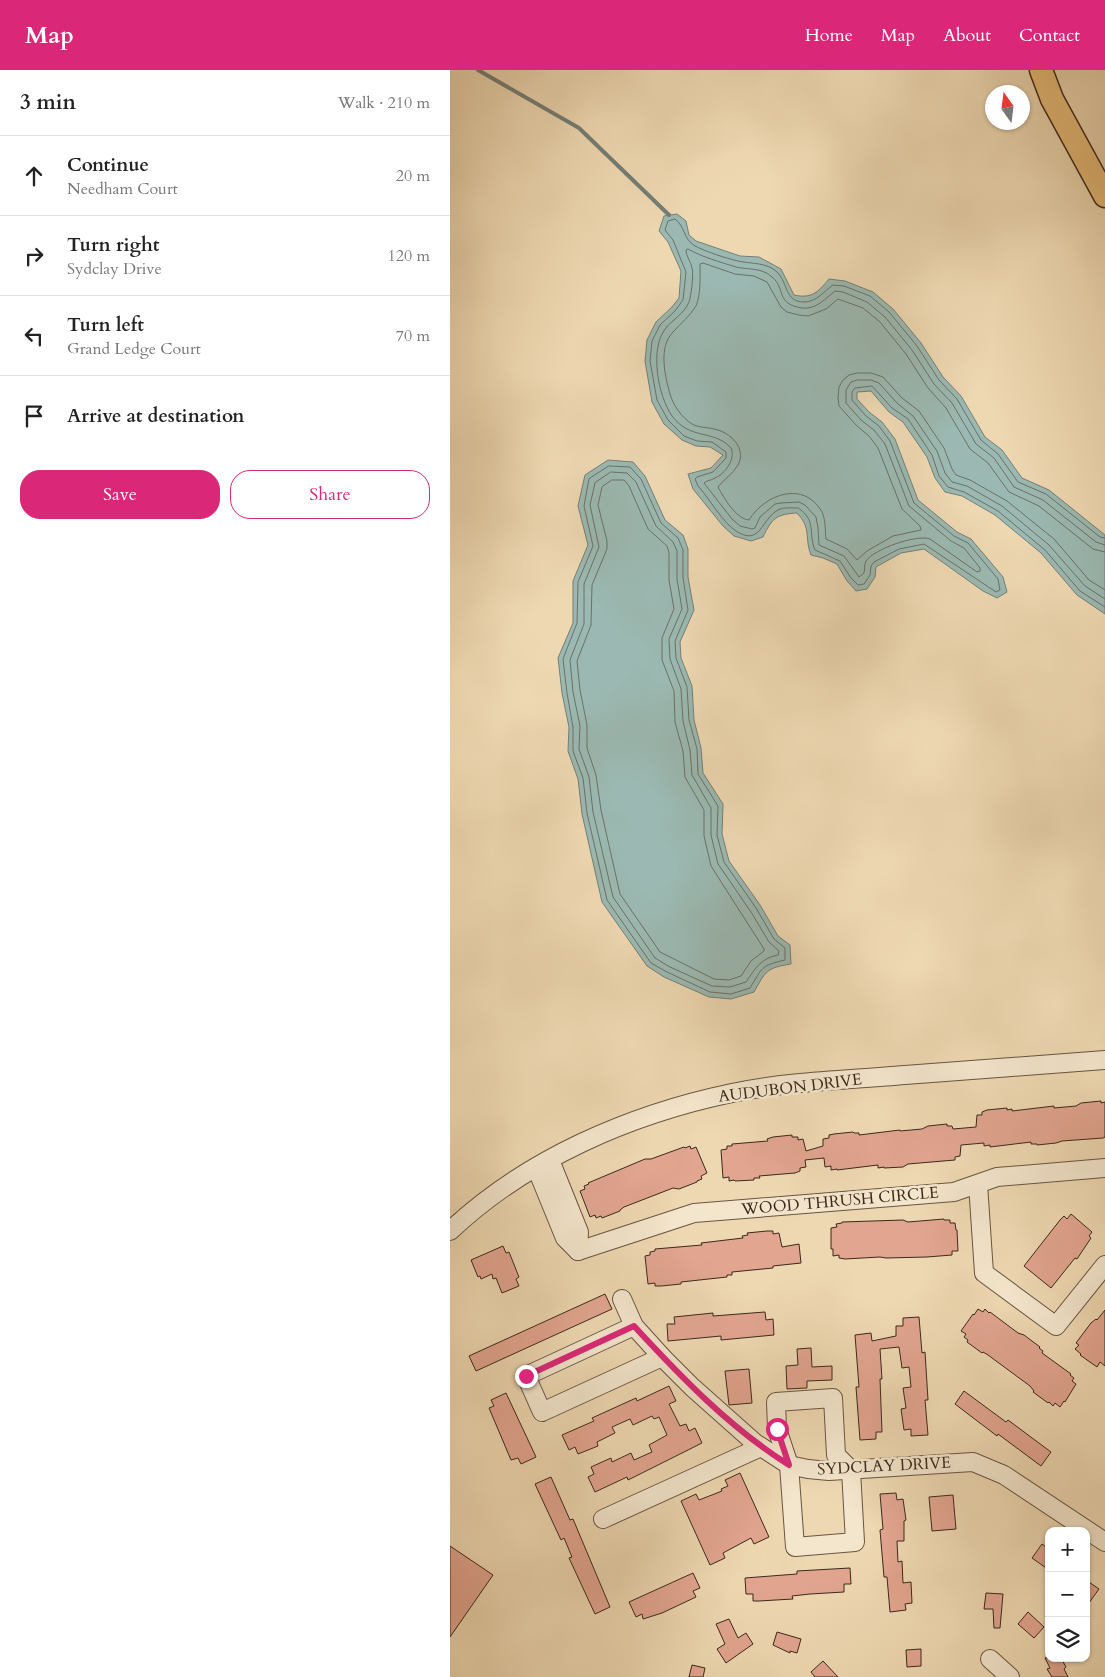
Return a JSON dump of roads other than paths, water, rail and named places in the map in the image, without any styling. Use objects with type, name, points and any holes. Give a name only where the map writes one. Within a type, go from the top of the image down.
[{"type":"main road","points":[[1041,70],[1052,99],[1105,196]]},
{"type":"street","name":"AUDUBON DRIVE","points":[[450,1230],[489,1198],[543,1164],[604,1132],[692,1102],[734,1092],[817,1082],[1105,1060]]},
{"type":"street","name":"WOOD THRUSH CIRCLE","points":[[543,1164],[565,1238],[578,1251],[694,1213],[954,1192],[997,1177],[1105,1168]]},
{"type":"street","points":[[978,1184],[984,1273],[1056,1326],[1105,1265]]},
{"type":"street","name":"SYDCLAY DRIVE","points":[[622,1299],[634,1326],[692,1387],[761,1447],[789,1465],[822,1471],[973,1462],[1004,1475],[1105,1542]]},
{"type":"street","points":[[634,1326],[526,1376],[542,1412],[662,1357]]},
{"type":"street","points":[[833,1398],[836,1455],[851,1470],[855,1542],[795,1547],[789,1465],[777,1429],[776,1402],[833,1398]]},
{"type":"street","points":[[603,1519],[761,1447]]},
{"type":"street","points":[[990,1660],[1010,1677]]},
{"type":"water","points":[[677,214],[686,221],[689,235],[696,241],[740,256],[759,257],[781,269],[794,295],[810,295],[821,288],[829,279],[845,281],[873,292],[893,309],[921,343],[943,377],[961,396],[985,437],[1002,450],[1022,478],[1049,490],[1105,535],[1105,614],[1077,595],[1041,553],[995,515],[962,496],[945,492],[935,478],[927,457],[903,422],[889,412],[871,391],[857,392],[857,399],[882,422],[895,439],[918,500],[957,532],[971,539],[1003,577],[1007,592],[997,598],[983,591],[924,549],[901,553],[876,567],[875,577],[867,589],[856,591],[847,581],[837,564],[811,555],[805,524],[797,513],[785,514],[776,518],[769,525],[763,537],[751,541],[734,536],[723,526],[693,489],[688,474],[711,468],[723,455],[710,447],[696,446],[682,440],[664,424],[652,402],[645,361],[647,340],[656,322],[679,298],[681,271],[668,242],[659,231],[664,216]]},
{"type":"water","points":[[608,460],[633,462],[645,476],[665,520],[683,535],[688,549],[688,577],[694,610],[680,642],[681,658],[692,686],[694,720],[701,748],[703,773],[723,804],[722,834],[729,861],[760,905],[778,936],[790,945],[791,964],[771,969],[761,979],[754,992],[731,999],[709,997],[664,977],[647,966],[602,902],[582,814],[578,779],[568,751],[569,727],[562,693],[558,658],[573,623],[573,581],[588,545],[578,506],[585,475]]},
{"type":"waterway","points":[[478,70],[579,128],[669,215]]}]
